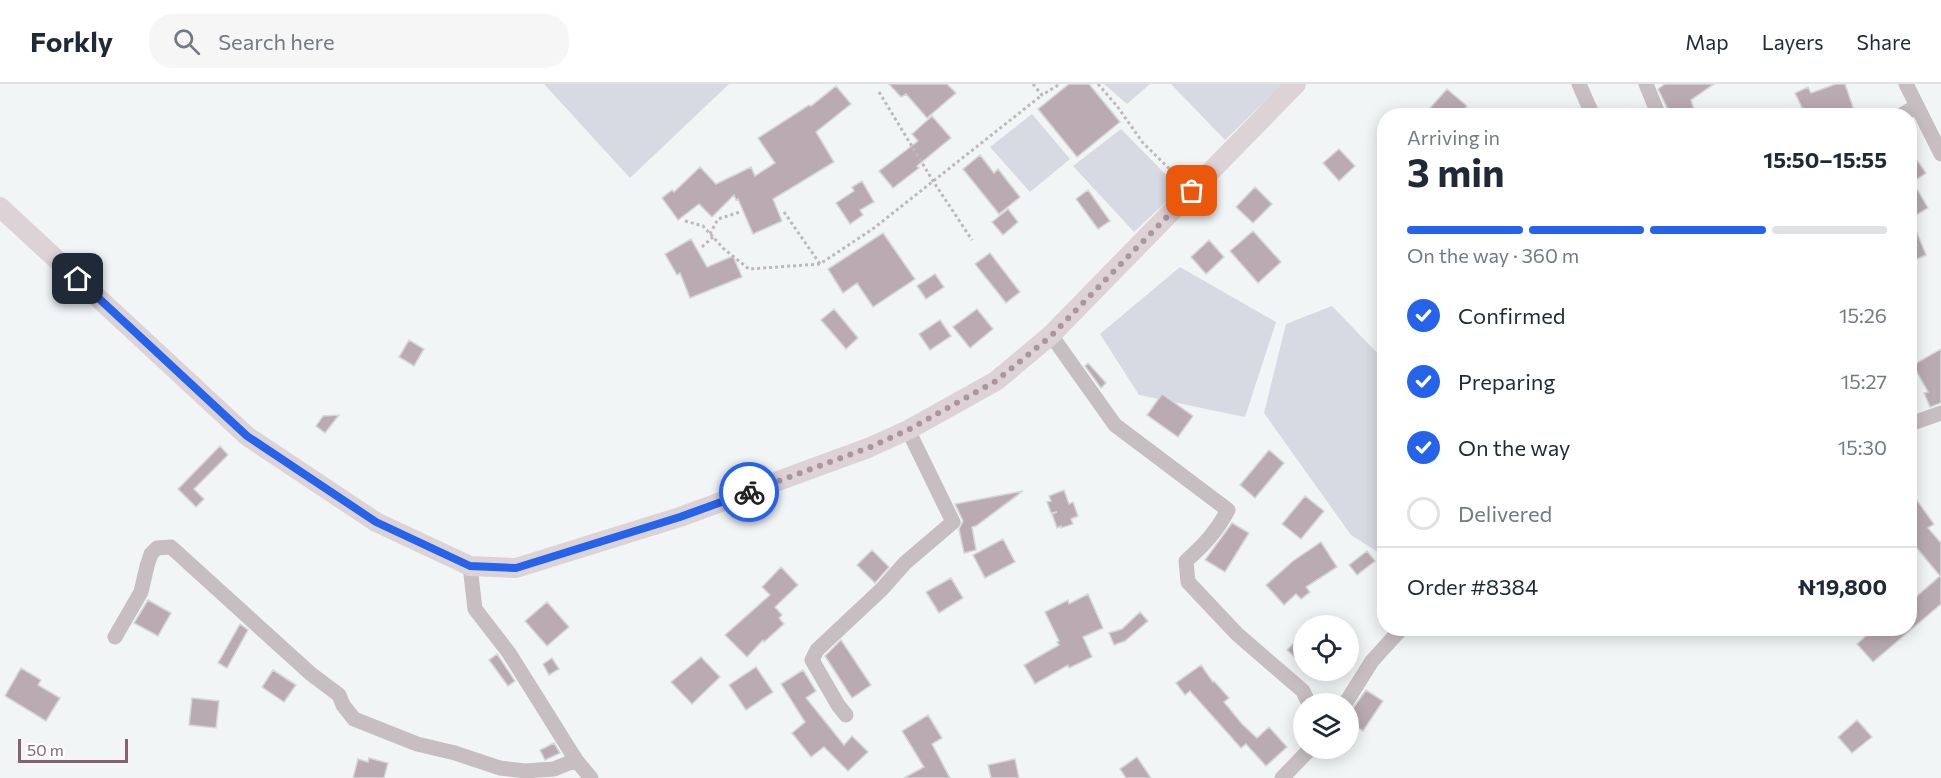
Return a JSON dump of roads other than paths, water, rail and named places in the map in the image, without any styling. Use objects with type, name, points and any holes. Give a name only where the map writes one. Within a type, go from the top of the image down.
[{"type":"main road","points":[[0,207],[247,436],[376,522],[470,566],[516,568],[680,517],[868,448],[908,430],[996,381],[1051,336],[1296,84]]},
{"type":"street","points":[[1579,84],[1590,108]]},
{"type":"street","points":[[1646,84],[1656,108]]},
{"type":"street","points":[[1906,84],[1941,154]]},
{"type":"street","points":[[1051,336],[1115,425],[1228,510],[1207,543],[1186,561],[1188,582],[1237,634],[1304,693]]},
{"type":"street","points":[[1917,422],[1941,413]]},
{"type":"street","points":[[846,715],[812,660],[817,650],[882,589],[904,563],[953,522],[908,430]]},
{"type":"street","points":[[116,637],[141,592],[151,554],[157,548],[171,548],[311,674],[334,690],[354,719],[417,744],[455,753],[500,768],[525,771],[554,769],[576,760]]},
{"type":"street","points":[[470,566],[475,609],[509,653],[576,760],[591,778]]},
{"type":"street","points":[[1352,693],[1372,661],[1395,636]]},
{"type":"street","points":[[1282,778],[1300,759]]}]
